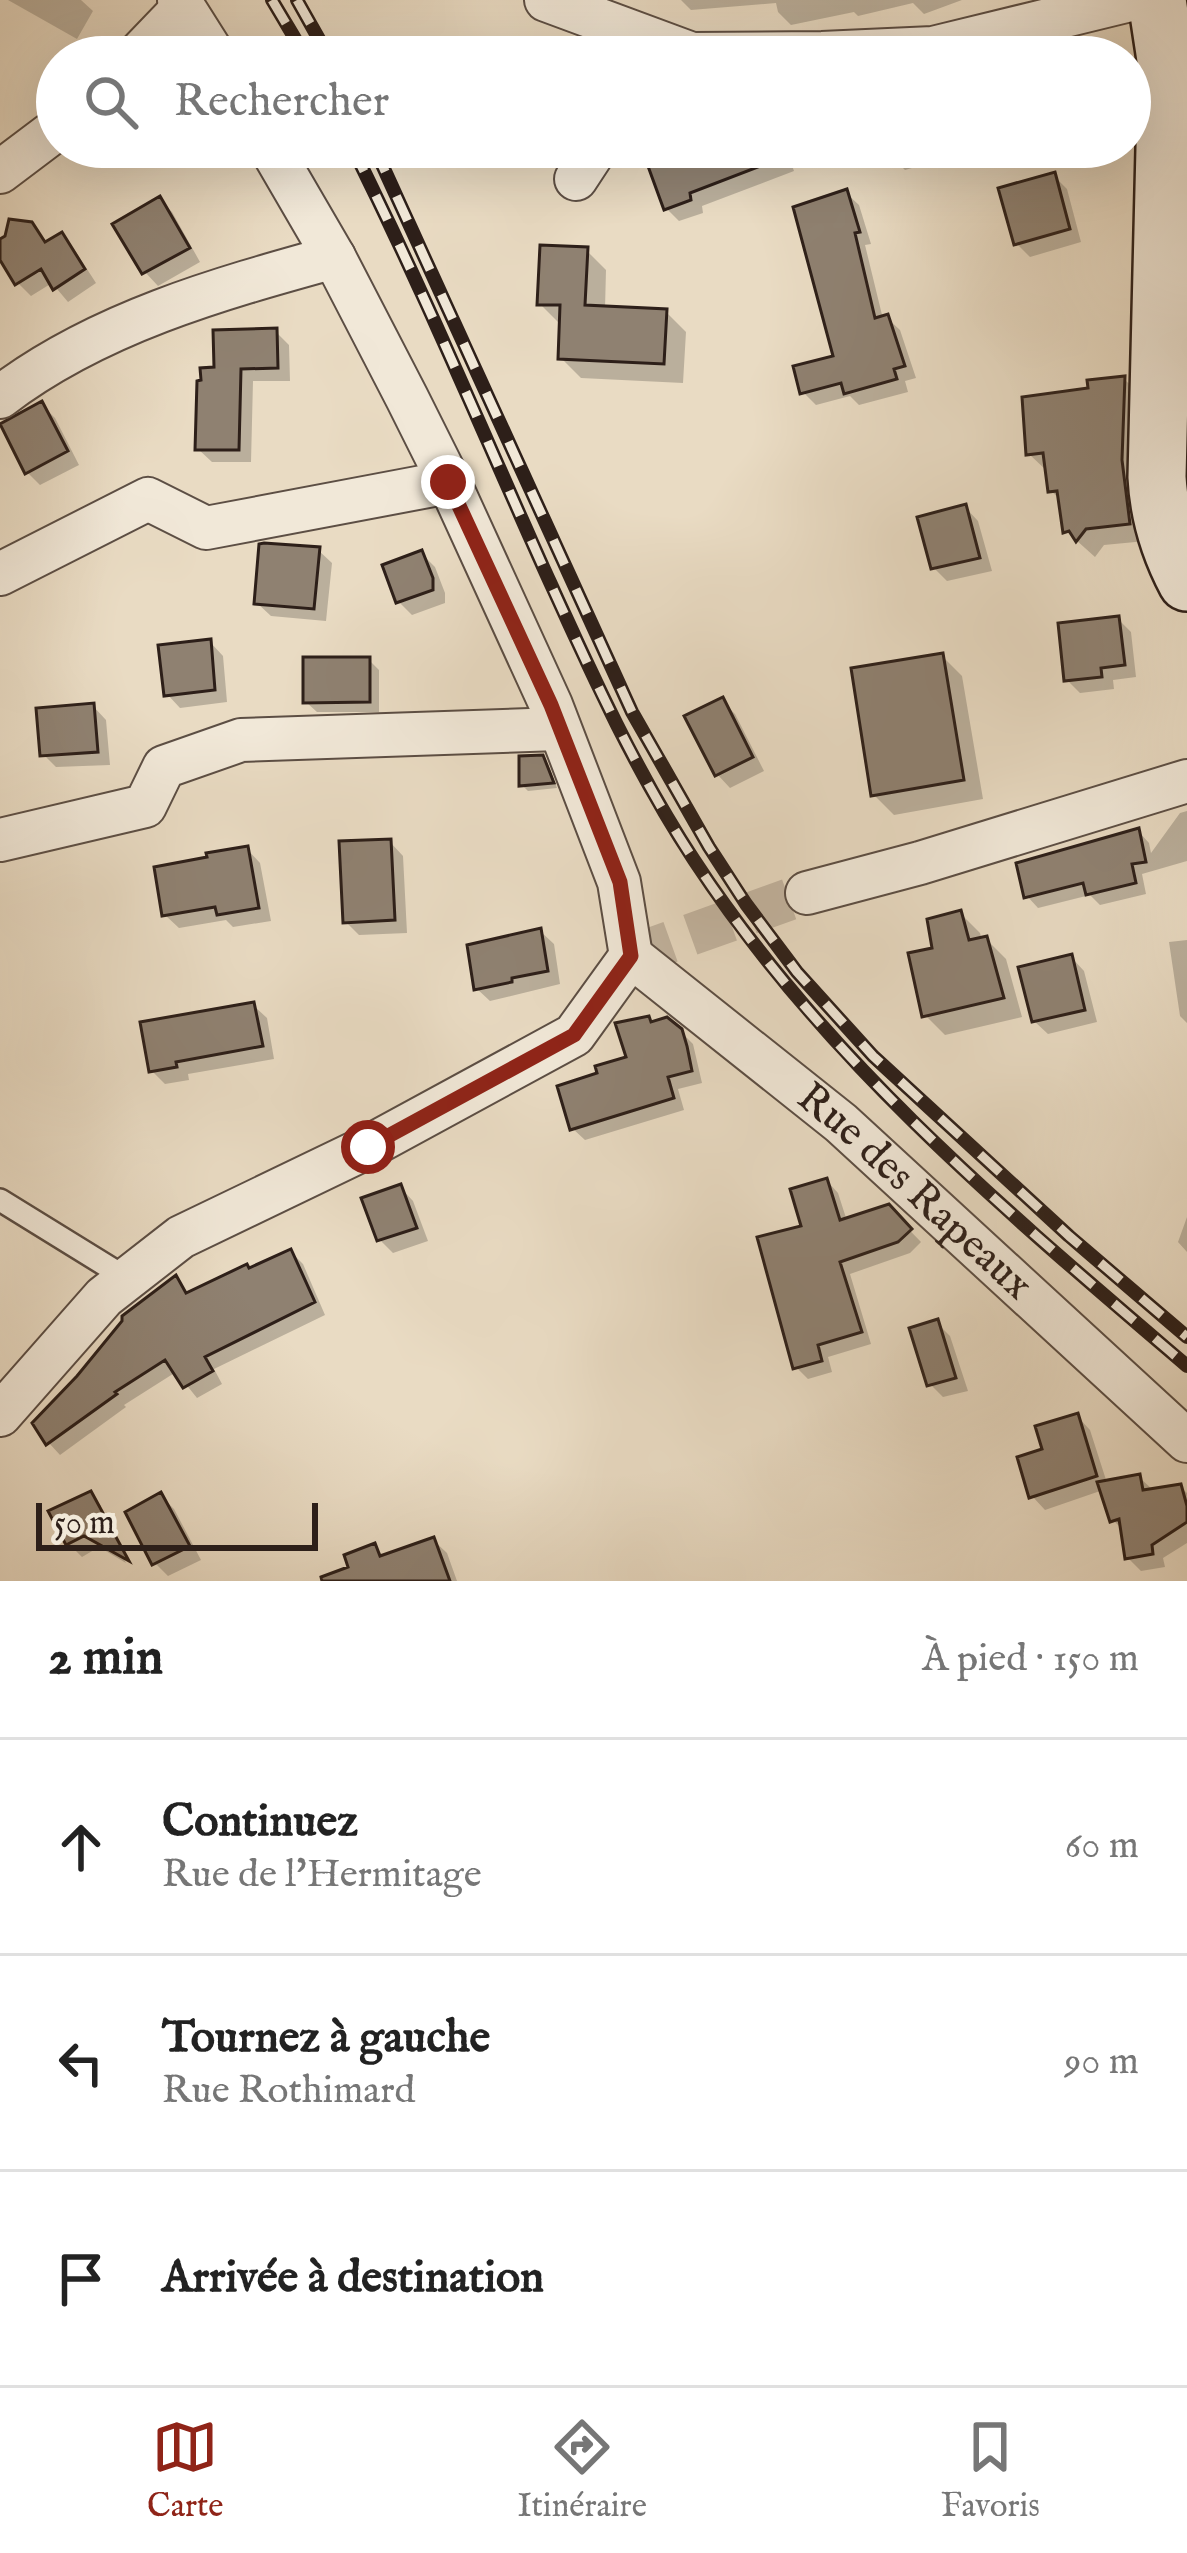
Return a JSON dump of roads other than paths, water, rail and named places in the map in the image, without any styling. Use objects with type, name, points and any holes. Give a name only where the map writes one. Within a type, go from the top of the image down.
[{"type":"main road","points":[[1157,0],[1167,66],[1159,503],[1171,548],[1187,582]]},
{"type":"street","points":[[546,0],[629,36]]},
{"type":"street","points":[[979,36],[1130,0]]},
{"type":"street","points":[[154,36],[181,4],[201,36]]},
{"type":"street","points":[[0,172],[36,145]]},
{"type":"street","points":[[0,1415],[104,1298],[181,1237],[368,1147],[574,1035],[631,956],[620,882],[551,705],[448,482],[334,257],[282,168]]},
{"type":"street","points":[[0,397],[22,380],[128,325],[208,292],[334,257]]},
{"type":"street","points":[[0,574],[148,499],[206,528],[448,482]]},
{"type":"street","points":[[0,840],[145,806],[164,767],[241,740],[558,729]]},
{"type":"street","points":[[807,893],[1187,781]]},
{"type":"street","name":"Rue des Rapeaux","points":[[631,956],[842,1123],[1187,1441]]},
{"type":"lane","points":[[0,1200],[128,1279]]},
{"type":"tunnel","points":[[631,956],[807,893]]},
{"type":"railway","points":[[272,0],[293,36]]},
{"type":"railway","points":[[297,0],[317,36]]},
{"type":"railway","points":[[362,168],[595,681],[694,860],[745,933],[860,1067],[986,1191],[1187,1366]]},
{"type":"railway","points":[[384,168],[632,712],[746,904],[797,972],[873,1056],[1187,1337]]}]
